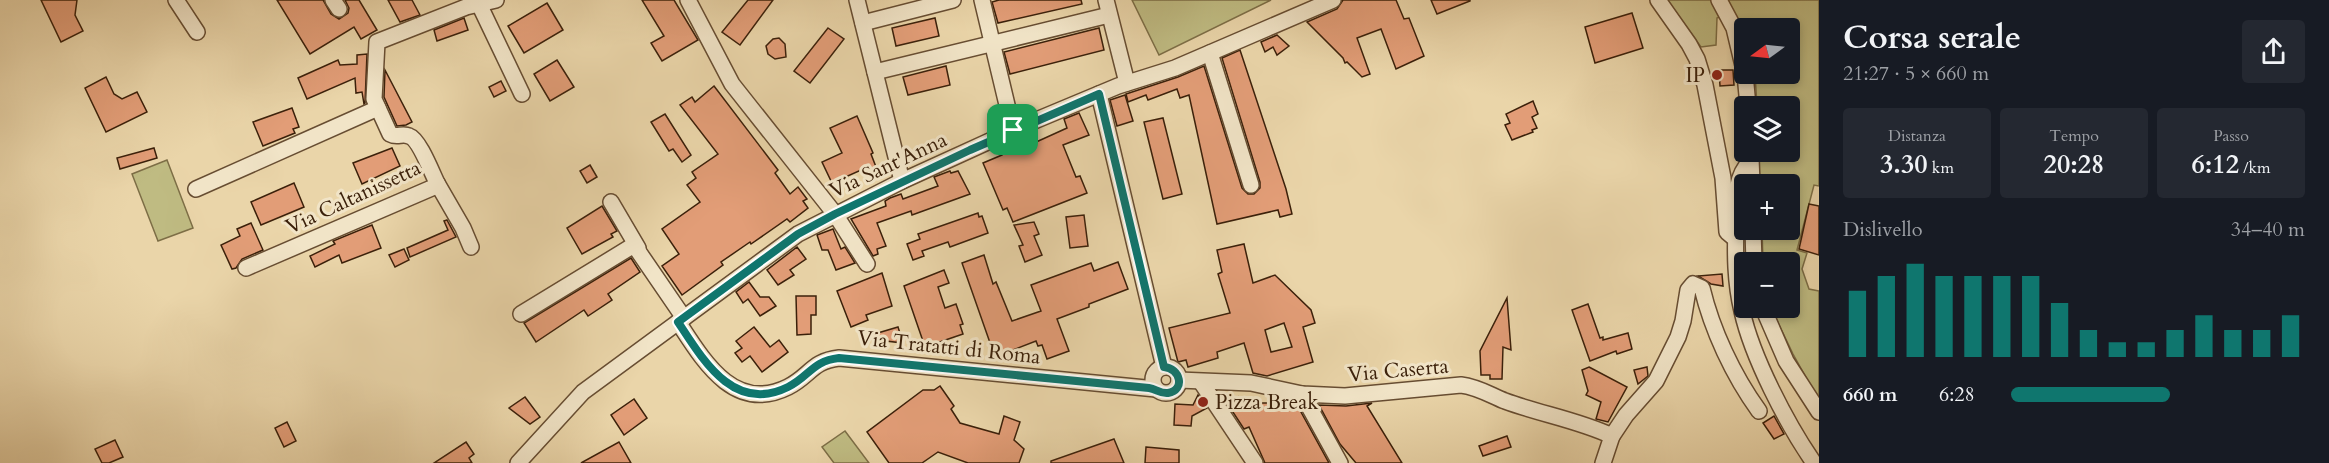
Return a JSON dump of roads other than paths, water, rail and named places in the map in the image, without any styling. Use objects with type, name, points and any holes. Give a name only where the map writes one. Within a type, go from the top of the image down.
[{"type":"street","points":[[176,0],[197,32]]},
{"type":"street","name":"Via Caltanissetta","points":[[246,268],[434,187],[437,183],[416,140],[409,135],[390,134],[378,108],[373,92],[377,42],[466,7],[496,0]]},
{"type":"street","points":[[688,0],[732,84],[835,214],[867,264]]},
{"type":"street","points":[[857,0],[902,181]]},
{"type":"street","points":[[863,23],[953,0]]},
{"type":"street","points":[[982,0],[1013,130]]},
{"type":"street","name":"Via Sant'Anna","points":[[518,463],[583,392],[798,234],[902,181],[1013,130],[1127,83],[1175,68],[1333,0]]},
{"type":"street","points":[[1658,0],[1697,59],[1717,139],[1727,232],[1734,238]]},
{"type":"street","points":[[1719,0],[1734,28]]},
{"type":"street","points":[[479,4],[522,94]]},
{"type":"street","points":[[875,72],[992,43],[1107,8],[1127,83]]},
{"type":"street","points":[[1210,53],[1251,185]]},
{"type":"street","points":[[1099,94],[1164,367]]},
{"type":"street","points":[[196,189],[378,108]]},
{"type":"street","points":[[437,183],[463,228],[471,247]]},
{"type":"street","name":"Via Tratatti di Roma","points":[[611,202],[716,374],[731,387],[751,393],[770,393],[789,387],[824,360],[839,358],[1153,388]]},
{"type":"street","points":[[1735,240],[1741,310],[1749,337],[1796,438],[1814,463]]},
{"type":"street","points":[[521,314],[630,247],[634,245],[638,248]]},
{"type":"street","points":[[1603,463],[1612,436],[1626,415],[1656,381],[1678,337],[1688,290],[1696,284],[1702,288],[1708,315],[1748,396],[1759,411]]},
{"type":"street","points":[[1767,318],[1786,361],[1819,412]]},
{"type":"street","points":[[1164,367],[1173,369],[1179,380],[1177,388],[1171,393],[1163,393],[1153,388],[1153,378],[1157,371],[1164,367]]},
{"type":"street","name":"Via Caserta","points":[[1179,380],[1251,383],[1302,394],[1345,396],[1461,385],[1473,386],[1503,400],[1595,428],[1612,436]]},
{"type":"street","points":[[1201,382],[1255,463]]},
{"type":"street","points":[[1302,394],[1340,463]]},
{"type":"place","name":"IP","points":[[1717,75]]},
{"type":"place","name":"Pizza Break","points":[[1203,402]]}]
